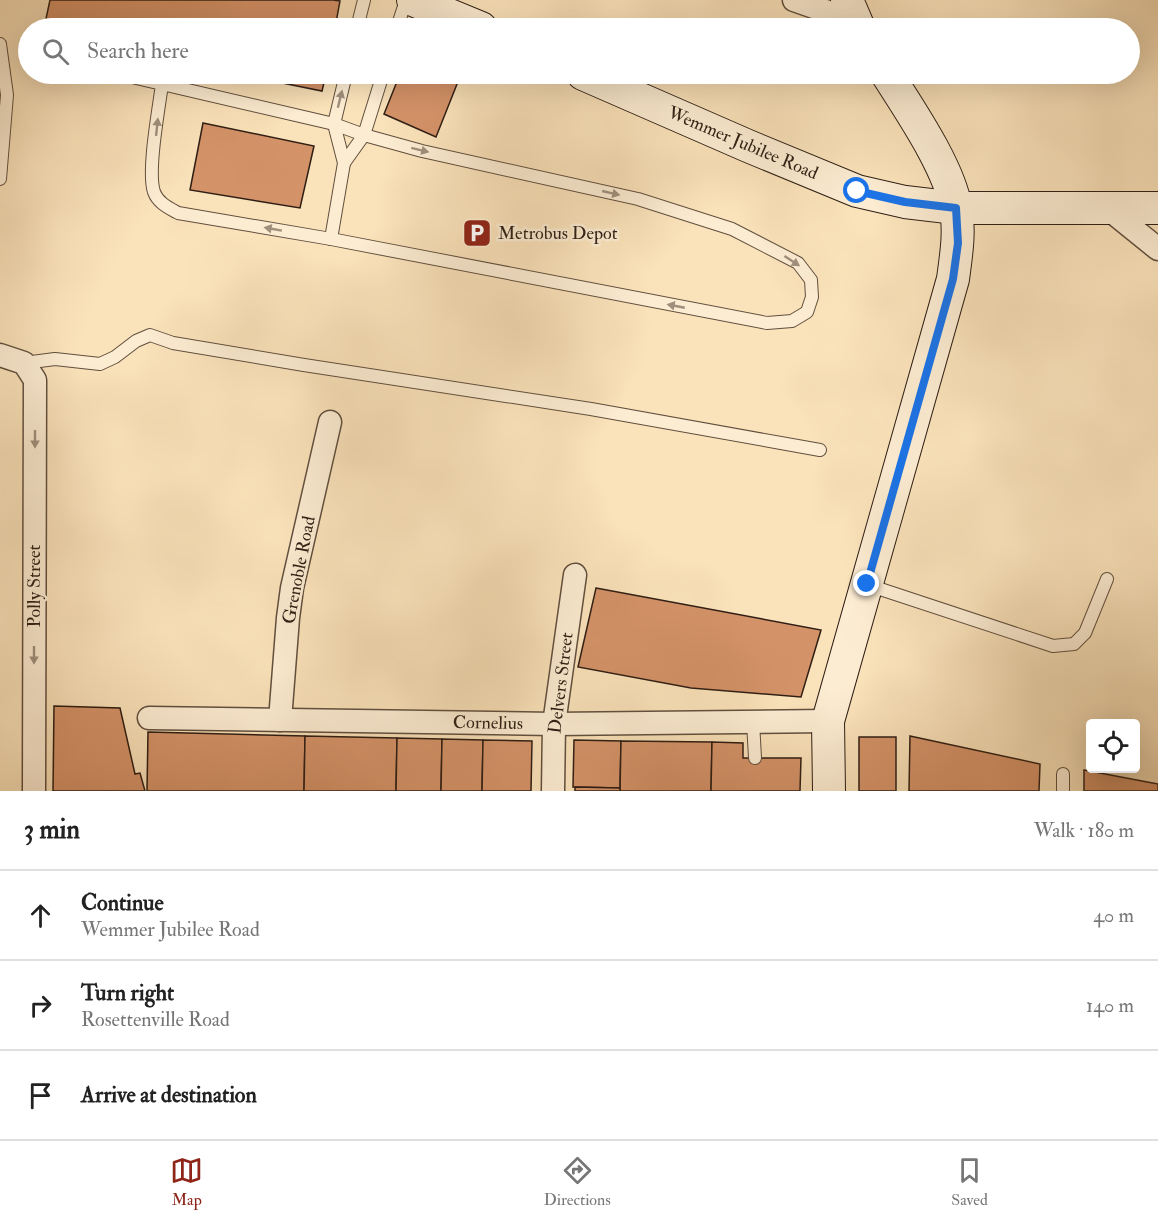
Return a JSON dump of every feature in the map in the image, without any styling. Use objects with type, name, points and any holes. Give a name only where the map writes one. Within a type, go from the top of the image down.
[{"type":"main road","points":[[413,0],[457,18]]},
{"type":"main road","name":"Wemmer Jubilee Road","points":[[606,84],[748,147],[849,188],[905,202],[956,208],[1158,208]]},
{"type":"main road","points":[[829,791],[828,721],[953,279],[958,243],[956,208],[946,176],[893,84]]},
{"type":"street","points":[[794,0],[853,16]]},
{"type":"street","points":[[1106,207],[1158,249]]},
{"type":"street","points":[[0,355],[29,371]]},
{"type":"street","name":"Polly Street","points":[[29,371],[34,791]]},
{"type":"street","name":"Grenoble Road","points":[[280,720],[292,588],[330,422]]},
{"type":"street","name":"Delvers Street","points":[[553,791],[554,724],[575,575]]},
{"type":"street","name":"Cornelius","points":[[149,718],[554,724],[828,721]]},
{"type":"lane","points":[[360,18],[364,0]]},
{"type":"lane","points":[[400,18],[406,0]]},
{"type":"lane","points":[[0,44],[4,95],[0,179]]},
{"type":"lane","points":[[162,84],[334,124],[364,135],[434,153],[638,199],[732,230],[798,263],[811,280],[812,297],[807,312],[792,321],[767,323],[331,239],[178,213],[162,204],[154,193],[152,176],[162,84]]},
{"type":"lane","points":[[331,239],[344,163],[334,124],[344,84]]},
{"type":"lane","points":[[344,163],[364,135],[380,84]]},
{"type":"lane","points":[[29,371],[55,359],[100,364],[115,357],[136,341],[150,335],[184,345],[591,409],[820,450]]},
{"type":"lane","points":[[867,584],[1053,646],[1074,644],[1085,633],[1107,579]]},
{"type":"lane","points":[[753,722],[755,758]]},
{"type":"lane","points":[[1063,774],[1064,791]]},
{"type":"building","points":[[50,0],[340,1],[337,18],[46,18]]},
{"type":"building","points":[[287,84],[324,84],[322,91]]},
{"type":"building","points":[[396,84],[457,84],[436,137],[384,114]]},
{"type":"building","points":[[203,123],[314,146],[300,208],[190,190]]},
{"type":"building","points":[[596,588],[821,630],[801,697],[691,688],[578,667]]},
{"type":"building","points":[[54,706],[120,708],[135,774],[140,773],[145,791],[53,791]]},
{"type":"building","points":[[148,732],[305,736],[304,791],[147,791]]},
{"type":"building","points":[[305,736],[397,738],[396,791],[304,791]]},
{"type":"building","points":[[910,736],[1040,764],[1039,791],[909,791]]},
{"type":"building","points":[[859,737],[896,737],[896,791],[859,791]]},
{"type":"building","points":[[397,738],[442,739],[441,791],[396,791]]},
{"type":"building","points":[[442,739],[483,740],[482,791],[441,791]]},
{"type":"building","points":[[483,740],[532,741],[531,791],[482,791]]},
{"type":"building","points":[[574,740],[621,741],[620,788],[573,787]]},
{"type":"building","points":[[621,741],[712,742],[711,791],[620,791]]},
{"type":"building","points":[[712,742],[743,743],[743,758],[801,758],[800,791],[711,791]]},
{"type":"building","points":[[1084,770],[1086,773],[1100,773],[1158,784],[1158,791],[1084,791]]},
{"type":"building","points":[[575,787],[620,788],[620,791],[575,791]]},
{"type":"place","name":"Metrobus Depot","points":[[477,233]]},
{"type":"route","points":[[857,191],[905,202],[956,208],[958,243],[953,279],[867,584]]}]
